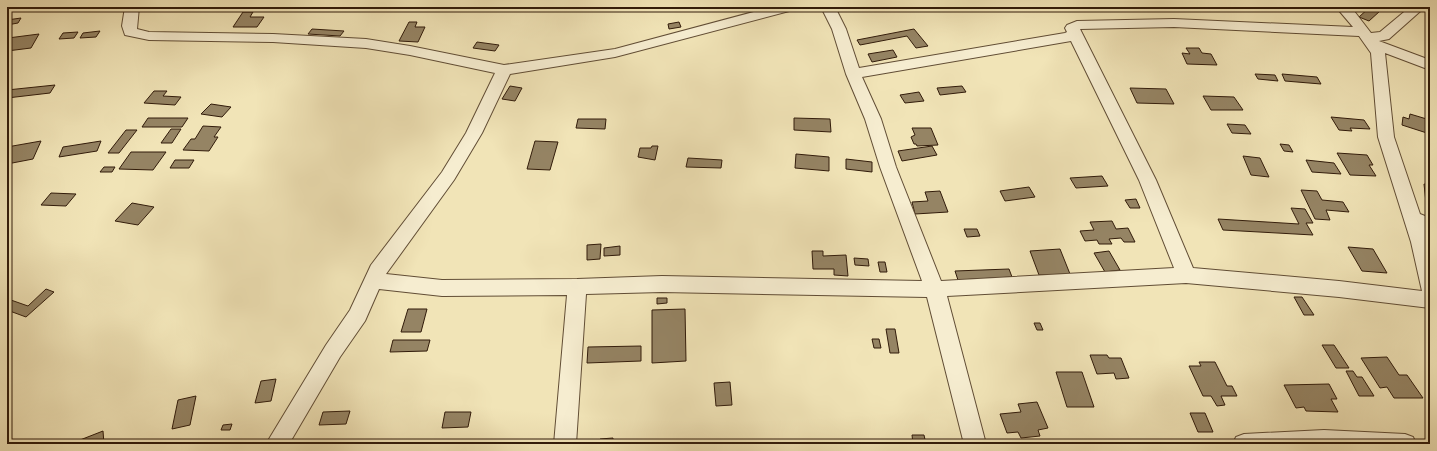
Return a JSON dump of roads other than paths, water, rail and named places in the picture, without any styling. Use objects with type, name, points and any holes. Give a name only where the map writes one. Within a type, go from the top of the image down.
[{"type":"street","points":[[132,7],[129,26],[130,32],[138,35],[297,38],[343,42],[397,48],[504,70],[616,53],[788,7]]},
{"type":"street","points":[[828,7],[839,29],[853,74],[873,118],[888,167],[935,289],[975,444]]},
{"type":"street","points":[[1343,7],[1368,37],[1378,53],[1386,137],[1420,242],[1430,288]]},
{"type":"street","points":[[1186,275],[1176,246],[1124,130],[1072,28],[1077,25],[1174,23],[1368,37],[1384,36],[1418,7]]},
{"type":"street","points":[[853,74],[1069,37],[1075,33]]},
{"type":"street","points":[[1368,37],[1430,65]]},
{"type":"street","points":[[276,444],[333,351],[358,315],[375,281],[378,270],[448,176],[474,133],[504,70]]},
{"type":"street","points":[[1411,218],[1430,225]]},
{"type":"street","points":[[375,281],[442,288],[577,287],[662,284],[935,289],[1186,275],[1339,289],[1430,300]]},
{"type":"street","points":[[565,444],[577,287]]},
{"type":"street","points":[[1244,444],[1307,441],[1372,441],[1405,444]]}]
